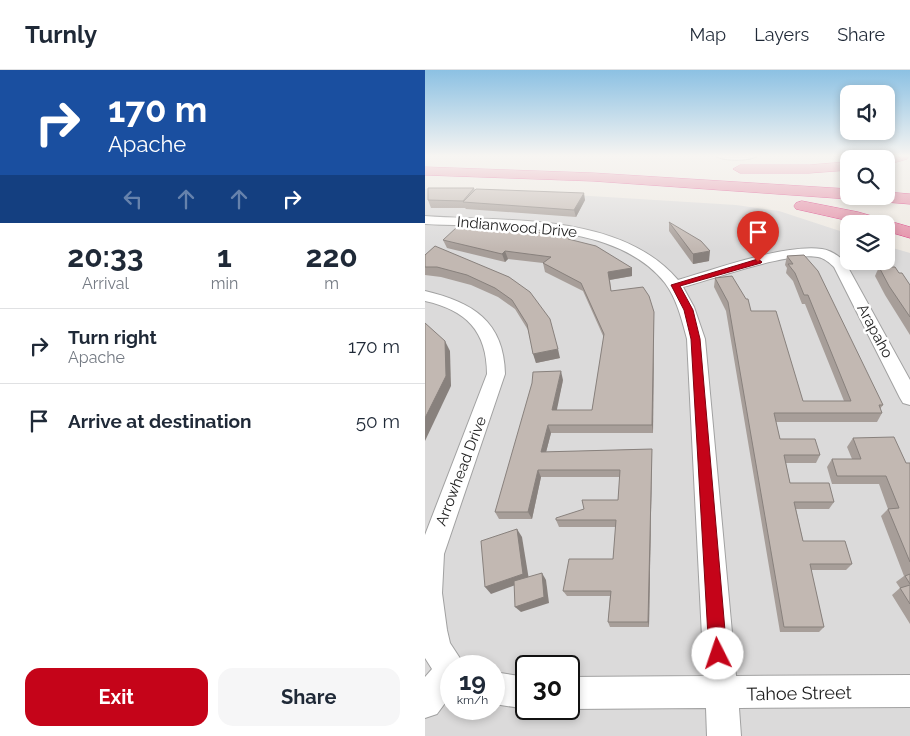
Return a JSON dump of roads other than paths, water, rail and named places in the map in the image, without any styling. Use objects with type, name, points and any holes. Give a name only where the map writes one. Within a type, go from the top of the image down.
[{"type":"highway","points":[[669,187],[767,200],[852,215]]},
{"type":"highway","points":[[745,187],[840,193]]},
{"type":"highway","points":[[895,198],[910,199]]},
{"type":"highway","points":[[895,228],[910,233]]},
{"type":"street","name":"Indianwood Drive","points":[[425,220],[544,227],[585,232],[618,242],[635,251],[666,273],[685,301],[692,320],[695,339],[724,736]]},
{"type":"street","name":"Arapaho","points":[[675,285],[775,257],[802,252],[822,253],[840,265],[910,398]]},
{"type":"street","name":"Arrowhead Drive","points":[[425,296],[467,311],[480,323],[491,340],[495,356],[496,374],[443,516],[431,554],[428,593],[432,630],[437,650],[440,655]]},
{"type":"street","name":"Arrowhead Drive","points":[[425,702],[440,684]]},
{"type":"street","name":"Tahoe Street","points":[[580,694],[910,691]]}]
